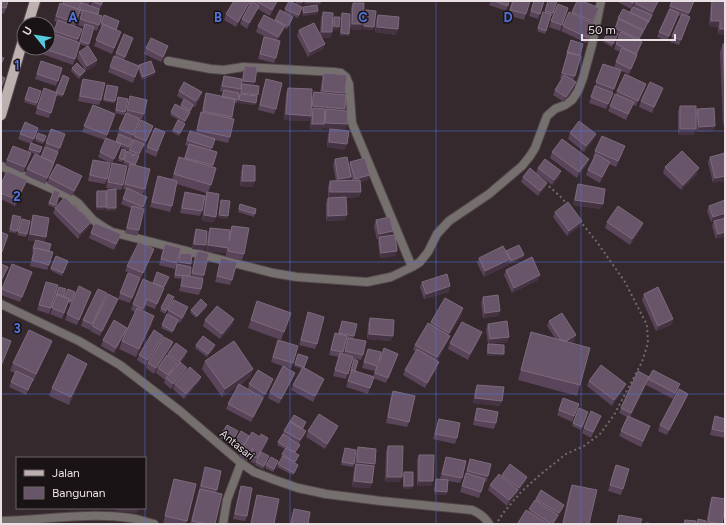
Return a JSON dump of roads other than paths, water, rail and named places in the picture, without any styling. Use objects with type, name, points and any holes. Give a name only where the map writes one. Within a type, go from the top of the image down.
[{"type":"main road","points":[[30,16],[35,1]]},
{"type":"main road","points":[[1,115],[18,56]]},
{"type":"street","points":[[1,166],[66,195],[78,203],[93,220],[112,232],[273,273],[297,277],[367,282],[391,277],[420,262],[428,252],[437,234],[449,221],[489,194],[522,166],[530,156],[535,148],[547,116],[555,109],[572,100],[578,91],[592,45],[601,1]]},
{"type":"street","points":[[168,61],[211,69],[224,70],[243,67],[334,72],[340,73],[346,77],[349,84],[352,123],[355,132],[412,267]]},
{"type":"street","name":"Antasari","points":[[1,304],[79,341],[120,365],[254,472],[298,488],[326,494],[360,499],[472,510],[481,514],[489,524]]},
{"type":"street","points":[[223,524],[227,500],[241,463]]},
{"type":"street","points":[[1,521],[108,516],[132,518],[154,524]]}]
